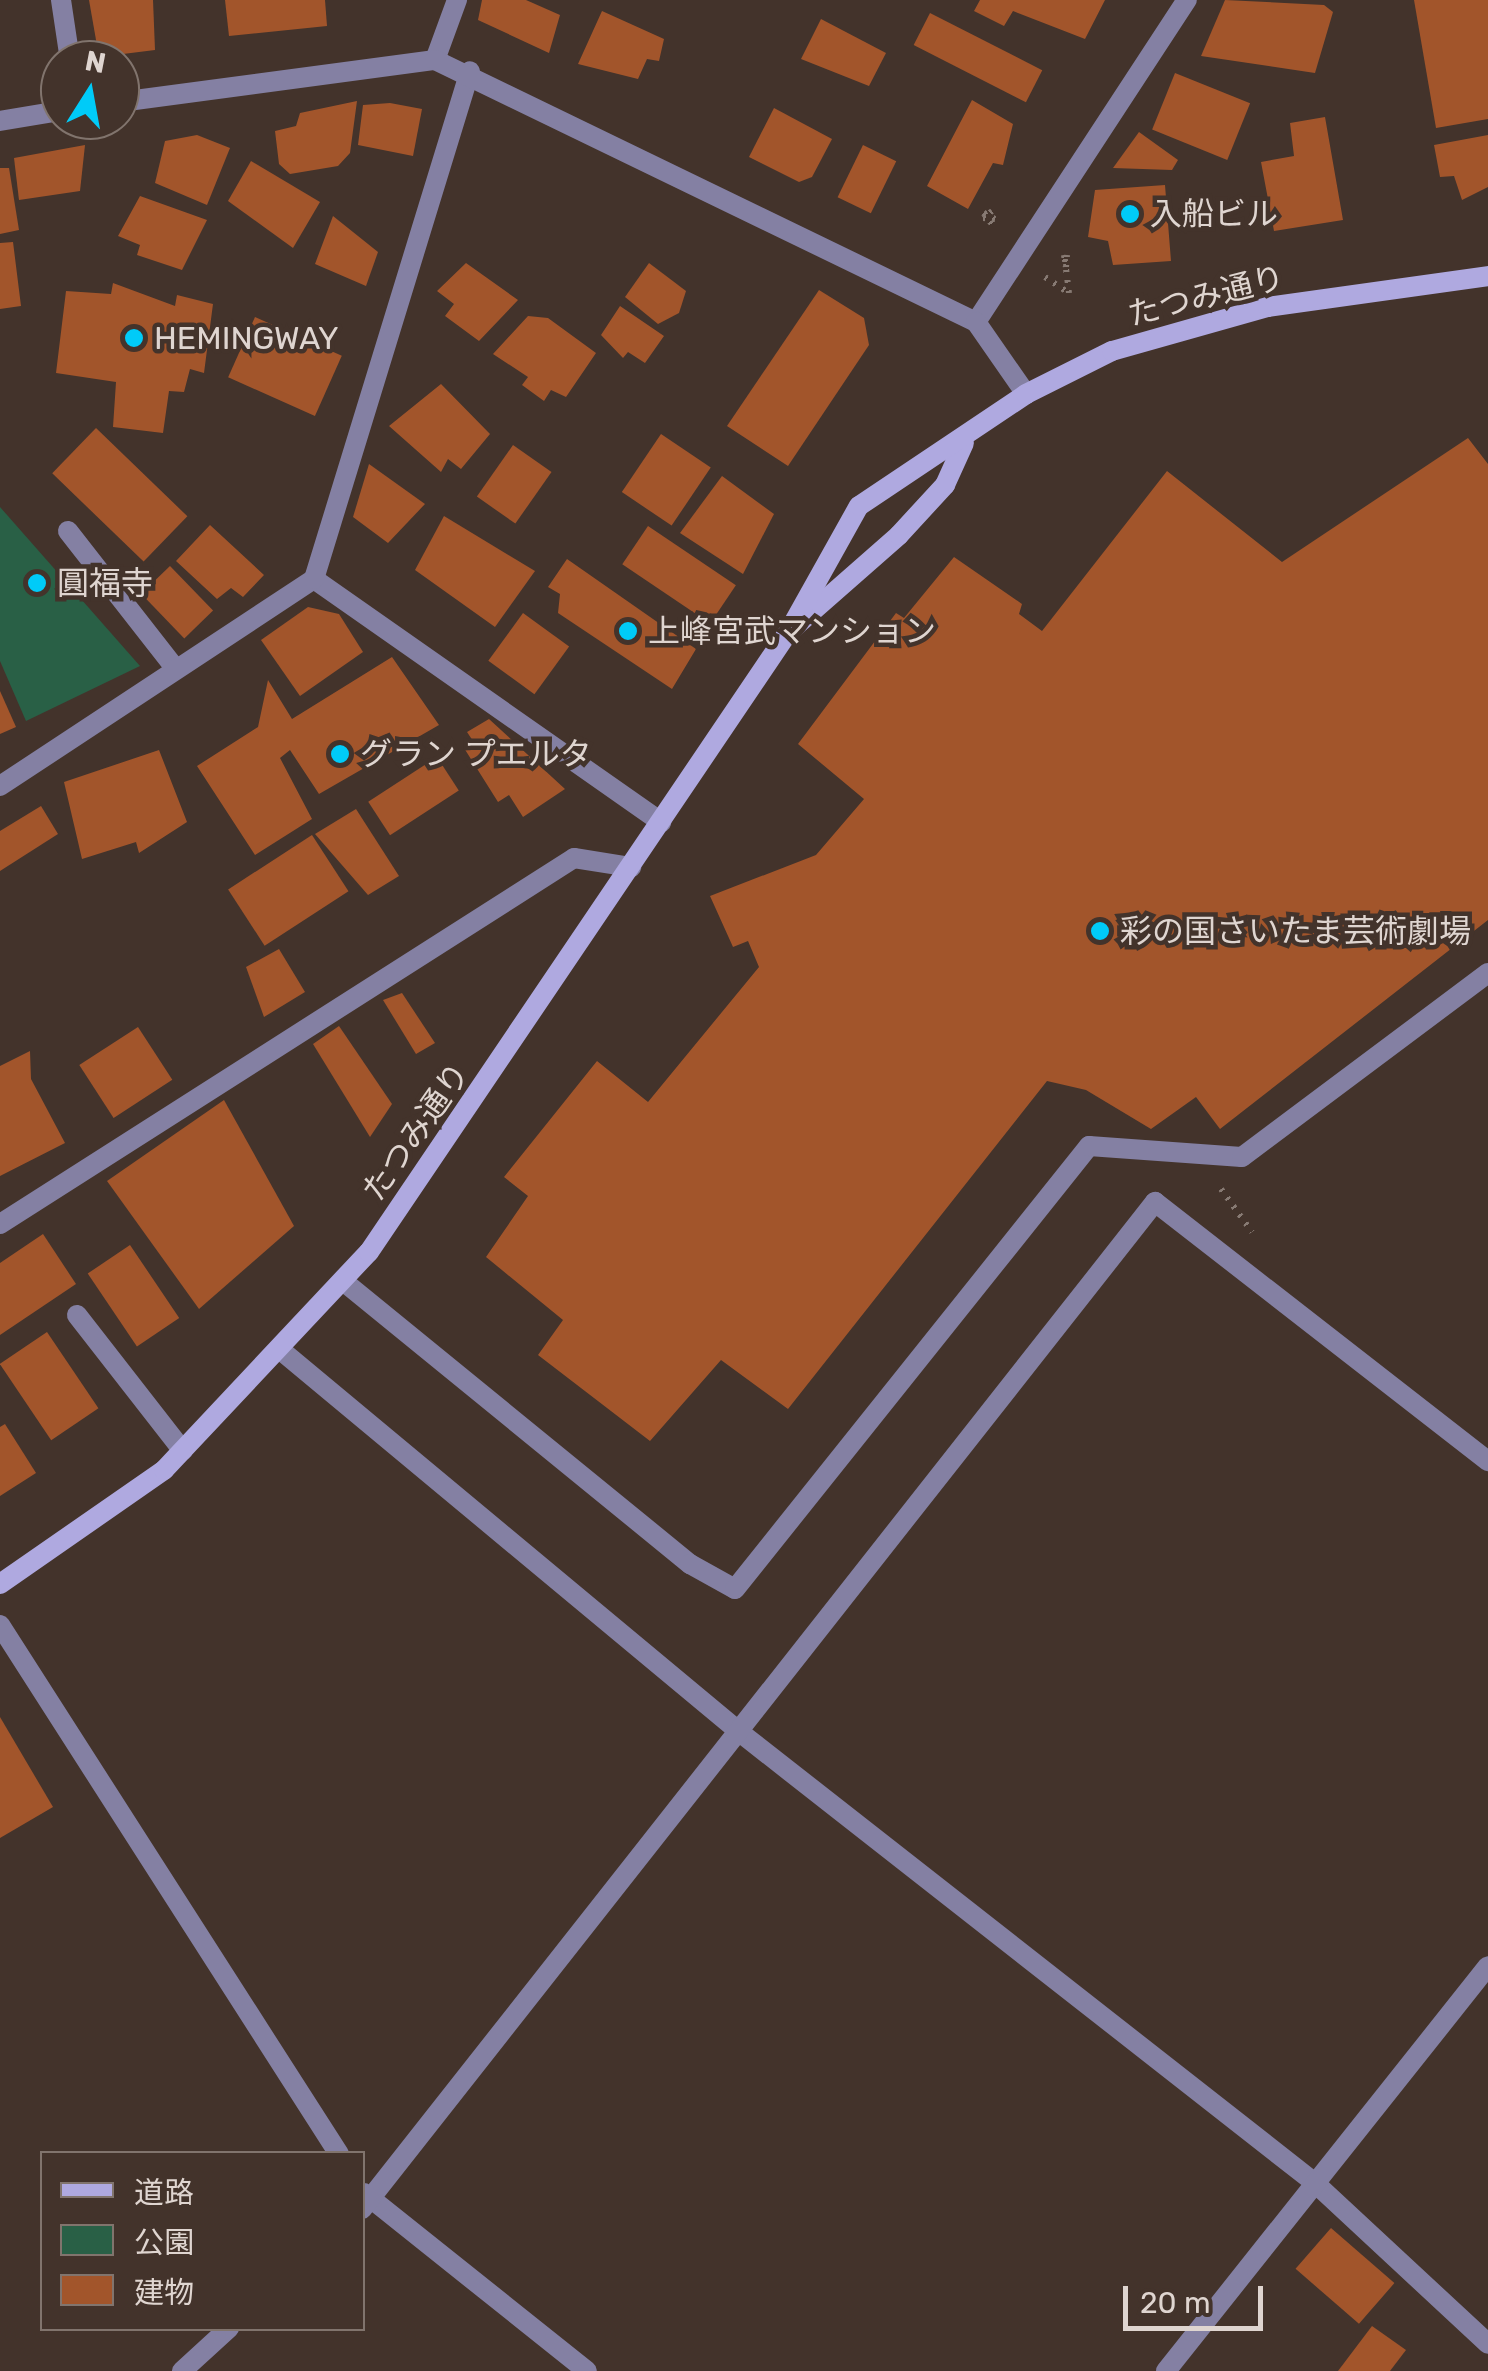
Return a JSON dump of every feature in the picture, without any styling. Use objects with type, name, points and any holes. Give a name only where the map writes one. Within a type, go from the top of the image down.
[{"type":"main road","name":"たつみ通り","points":[[0,1584],[183,1451],[283,1352],[343,1281],[662,822],[789,631],[859,506],[964,443],[1026,394],[1112,351],[1268,308],[1488,276]]},
{"type":"main road","name":"たつみ通り","points":[[789,631],[899,535],[945,485],[964,443]]},
{"type":"street","points":[[61,0],[67,40]]},
{"type":"street","points":[[436,60],[457,0]]},
{"type":"street","points":[[976,322],[1188,0]]},
{"type":"street","points":[[140,99],[436,60],[470,71],[976,322],[1026,394]]},
{"type":"street","points":[[0,786],[314,578],[470,71]]},
{"type":"street","points":[[0,121],[40,114]]},
{"type":"street","points":[[68,531],[175,668]]},
{"type":"street","points":[[314,578],[662,822]]},
{"type":"street","points":[[0,1224],[574,858],[631,867]]},
{"type":"street","points":[[343,1281],[690,1564],[735,1588],[1089,1146],[1242,1157],[1488,973]]},
{"type":"street","points":[[587,2371],[365,2201],[742,1734],[1154,1202],[1488,1462]]},
{"type":"street","points":[[78,1315],[183,1451]]},
{"type":"street","points":[[283,1352],[742,1734],[1315,2183],[1488,2344]]},
{"type":"street","points":[[0,1625],[336,2151]]},
{"type":"street","points":[[1166,2371],[1488,1966]]},
{"type":"street","points":[[182,2371],[226,2331]]},
{"type":"path","points":[[992,211],[989,210],[985,212],[983,218],[986,222],[989,222],[995,219],[990,210],[986,221],[995,229]]},
{"type":"path","points":[[1068,255],[1069,256],[1071,258],[1071,260],[1070,263],[1070,265],[1068,266],[1066,267],[1060,262],[1062,256],[1066,255],[1069,255],[1070,257],[1071,259],[1071,264],[1069,266],[1069,293]]},
{"type":"path","points":[[1196,1154],[1255,1236],[1242,1270]]},
{"type":"green space","name":"圓福寺","points":[[0,507],[140,666],[26,721],[0,661]]},
{"type":"building","points":[[89,0],[153,0],[155,50],[140,52],[140,40],[96,40]]},
{"type":"building","points":[[225,0],[325,0],[327,26],[229,36]]},
{"type":"building","points":[[482,0],[526,0],[560,15],[549,53],[478,20]]},
{"type":"building","points":[[980,0],[1105,0],[1085,39],[1013,11],[1004,26],[974,11]]},
{"type":"building","points":[[1225,0],[1324,5],[1333,12],[1315,73],[1201,56]]},
{"type":"building","points":[[1414,0],[1488,0],[1488,119],[1436,128]]},
{"type":"building","points":[[602,11],[664,39],[659,61],[647,59],[638,79],[578,64]]},
{"type":"building","points":[[930,13],[1042,70],[1026,102],[914,45]]},
{"type":"building","points":[[821,19],[886,53],[869,86],[801,59]]},
{"type":"building","points":[[1175,73],[1250,103],[1227,160],[1152,130]]},
{"type":"building","points":[[972,100],[1013,124],[1003,165],[993,163],[968,209],[927,186]]},
{"type":"building","points":[[357,101],[350,153],[338,166],[290,174],[279,164],[275,131],[296,126],[300,113]]},
{"type":"building","points":[[390,103],[422,109],[413,156],[358,145],[363,105]]},
{"type":"building","points":[[774,108],[832,139],[812,177],[799,182],[749,157]]},
{"type":"building","points":[[1325,117],[1343,220],[1274,231],[1261,162],[1294,156],[1290,123]]},
{"type":"building","points":[[1139,132],[1178,160],[1172,170],[1113,168]]},
{"type":"building","points":[[197,135],[230,148],[207,205],[155,183],[165,141]]},
{"type":"building","points":[[1488,135],[1488,187],[1462,200],[1454,176],[1440,177],[1434,145]]},
{"type":"building","points":[[85,145],[80,191],[19,200],[14,158]]},
{"type":"building","points":[[863,145],[896,161],[871,213],[838,197]]},
{"type":"building","points":[[251,161],[320,202],[293,248],[228,201]]},
{"type":"building","points":[[0,168],[9,168],[19,230],[0,234]]},
{"type":"building","name":"入船ビル","points":[[1165,185],[1171,261],[1113,265],[1108,241],[1088,237],[1095,190]]},
{"type":"building","points":[[140,196],[207,220],[182,270],[137,255],[140,245],[118,236]]},
{"type":"building","points":[[333,216],[378,252],[366,286],[315,264]]},
{"type":"building","points":[[13,242],[21,306],[0,309],[0,243]]},
{"type":"building","points":[[466,263],[518,300],[479,341],[445,316],[454,304],[437,291]]},
{"type":"building","points":[[649,263],[686,291],[679,313],[658,324],[625,297]]},
{"type":"building","name":"HEMINGWAY","points":[[113,283],[175,306],[177,295],[213,304],[204,373],[190,369],[184,392],[169,391],[163,433],[113,427],[116,382],[56,373],[66,291],[111,294]]},
{"type":"building","points":[[819,290],[864,318],[869,345],[788,466],[727,426]]},
{"type":"building","points":[[620,306],[664,336],[645,363],[628,352],[623,358],[601,335]]},
{"type":"building","points":[[528,316],[548,318],[596,353],[566,397],[551,390],[544,401],[522,385],[528,377],[493,354]]},
{"type":"building","points":[[255,317],[342,356],[315,416],[228,377]]},
{"type":"building","points":[[441,384],[490,434],[461,469],[448,459],[441,472],[389,426]]},
{"type":"building","points":[[96,428],[187,516],[144,562],[52,473]]},
{"type":"building","points":[[661,434],[711,468],[672,526],[622,492]]},
{"type":"building","name":"彩の国さいたま芸術劇場","points":[[1468,438],[1488,464],[1488,920],[1220,1129],[1196,1097],[1151,1129],[1086,1090],[1047,1081],[788,1409],[721,1360],[650,1441],[538,1355],[563,1320],[486,1257],[528,1196],[504,1177],[597,1061],[648,1102],[759,967],[748,941],[733,947],[710,896],[816,855],[864,799],[798,744],[896,613],[904,618],[954,557],[1022,604],[1019,614],[1042,631],[1167,471],[1282,562]]},
{"type":"building","points":[[513,445],[552,472],[515,524],[477,497]]},
{"type":"building","points":[[369,464],[425,504],[388,543],[353,517]]},
{"type":"building","points":[[722,476],[774,514],[743,574],[680,533]]},
{"type":"building","points":[[444,516],[535,571],[495,627],[415,570]]},
{"type":"building","points":[[210,525],[264,575],[243,597],[231,588],[217,599],[176,561]]},
{"type":"building","points":[[648,526],[736,585],[710,623],[622,564]]},
{"type":"building","name":"上峰宮武マンション","points":[[567,559],[696,649],[672,689],[558,613],[560,594],[548,587]]},
{"type":"building","points":[[170,566],[213,611],[184,638],[141,594]]},
{"type":"building","points":[[308,607],[339,614],[363,652],[300,696],[261,640]]},
{"type":"building","points":[[523,613],[569,647],[534,694],[488,661]]},
{"type":"building","name":"グラン プエルタ","points":[[392,657],[439,725],[319,794],[290,750],[280,758],[312,819],[255,855],[197,766],[258,727],[268,680],[292,719]]},
{"type":"building","points":[[0,691],[16,727],[0,734]]},
{"type":"building","points":[[489,719],[565,789],[523,817],[509,795],[498,802],[464,748],[473,741],[467,732]]},
{"type":"building","points":[[159,750],[187,822],[139,853],[136,842],[82,859],[64,782]]},
{"type":"building","points":[[437,757],[459,791],[390,835],[368,802]]},
{"type":"building","points":[[41,806],[58,834],[0,871],[0,831]]},
{"type":"building","points":[[356,809],[399,876],[368,895],[315,834]]},
{"type":"building","points":[[312,835],[348,891],[265,946],[228,889]]},
{"type":"building","points":[[279,949],[305,992],[264,1017],[246,967]]},
{"type":"building","points":[[402,993],[435,1043],[416,1054],[383,1000]]},
{"type":"building","points":[[339,1026],[392,1104],[370,1137],[313,1044]]},
{"type":"building","points":[[138,1027],[172,1080],[114,1118],[79,1065]]},
{"type":"building","points":[[30,1051],[31,1079],[65,1143],[0,1176],[0,1066]]},
{"type":"building","points":[[224,1100],[294,1226],[199,1309],[107,1181]]},
{"type":"building","points":[[43,1234],[76,1284],[0,1335],[0,1263]]},
{"type":"building","points":[[130,1245],[179,1318],[137,1346],[88,1274]]},
{"type":"building","points":[[47,1332],[98,1408],[51,1440],[0,1364]]},
{"type":"building","points":[[5,1424],[36,1473],[0,1496],[0,1427]]},
{"type":"building","points":[[0,1717],[53,1807],[0,1838]]},
{"type":"building","points":[[1331,2228],[1394,2283],[1359,2324],[1296,2269]]},
{"type":"building","points":[[1372,2326],[1406,2350],[1390,2371],[1338,2371]]},
{"type":"place","name":"入船ビル","points":[[1130,214]]},
{"type":"place","name":"HEMINGWAY","points":[[134,338]]},
{"type":"place","name":"圓福寺","points":[[37,583]]},
{"type":"place","name":"上峰宮武マンション","points":[[628,631]]},
{"type":"place","name":"グラン プエルタ","points":[[340,754]]},
{"type":"place","name":"彩の国さいたま芸術劇場","points":[[1100,931]]}]
